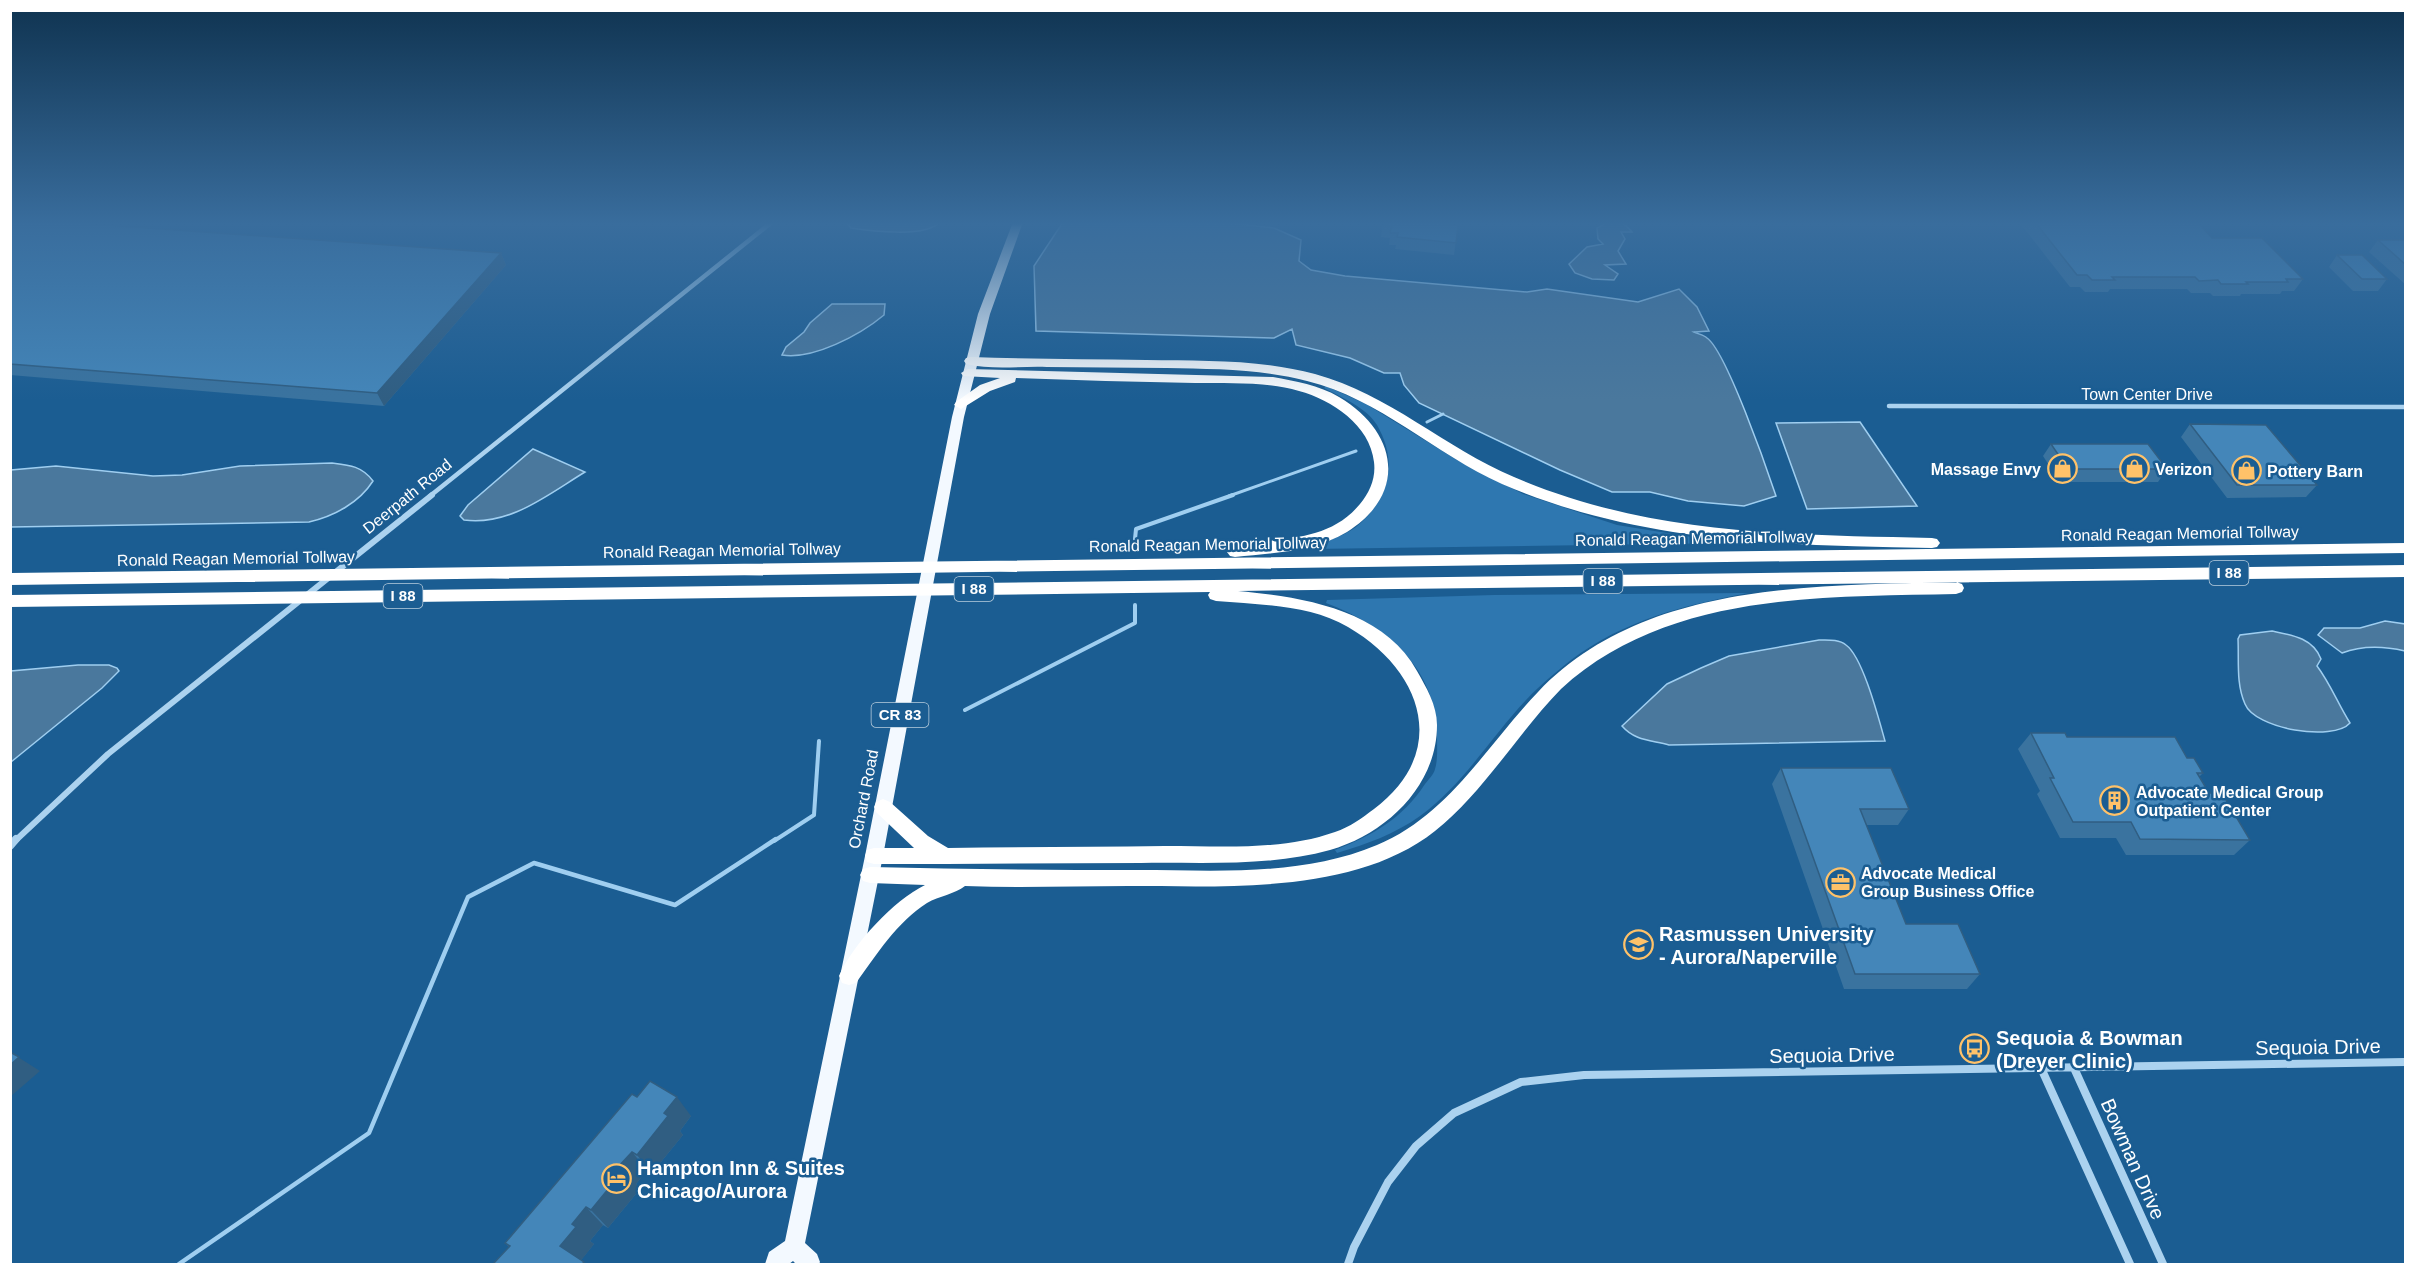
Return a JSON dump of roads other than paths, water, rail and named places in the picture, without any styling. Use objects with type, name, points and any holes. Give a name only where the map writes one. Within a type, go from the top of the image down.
[{"type":"highway","points":[[969,367],[1182,365],[1284,370],[1341,386],[1377,404],[1504,479],[1570,506],[1605,516],[1708,535],[1955,544],[1998,553]]},
{"type":"highway","points":[[969,367],[1028,375],[1273,381],[1299,386],[1335,400],[1360,418],[1375,438],[1383,461],[1380,483],[1366,508],[1341,528],[1322,537],[1298,544],[1135,563]]},
{"type":"highway","points":[[961,405],[996,383],[1028,375]]},
{"type":"highway","name":"Ronald Reagan Memorial Tollway","points":[[10,579],[2406,548]]},
{"type":"highway","name":"I 88","points":[[10,601],[2406,571]]},
{"type":"highway","points":[[872,866],[972,878],[1259,878],[1344,863],[1396,844],[1444,813],[1552,687],[1576,667],[1656,623],[1708,607],[1756,598],[1812,592],[1980,587],[2052,576]]},
{"type":"highway","points":[[872,866],[944,856],[1276,854],[1336,840],[1362,830],[1379,818],[1408,788],[1418,773],[1428,743],[1429,716],[1418,685],[1409,670],[1384,643],[1353,622],[1319,609],[1153,587]]},
{"type":"highway","points":[[883,807],[921,842],[944,856]]},
{"type":"highway","points":[[849,976],[897,914],[914,899],[946,884],[972,878]]},
{"type":"main road","name":"Orchard Road","points":[[794,1246],[872,866],[961,405],[969,367],[995,282]]},
{"type":"main road","points":[[776,1264],[777,1260],[794,1246],[808,1264]]},
{"type":"street","name":"Deerpath Road","points":[[10,846],[108,754],[698,282]]},
{"type":"street","name":"Town Center Drive","points":[[1889,406],[2406,407]]},
{"type":"street","name":"Sequoia Drive","points":[[1348,1264],[1354,1246],[1388,1182],[1416,1146],[1454,1113],[1521,1082],[1584,1075],[2406,1062]]},
{"type":"street","points":[[2042,1068],[2130,1264]]},
{"type":"street","name":"Bowman Drive","points":[[2074,1068],[2163,1264]]},
{"type":"waterway","points":[[1427,422],[1443,414]]},
{"type":"waterway","points":[[1229,496],[1356,451]]},
{"type":"waterway","points":[[1135,539],[1136,529],[1233,495]]},
{"type":"waterway","points":[[965,710],[1135,623],[1135,605]]},
{"type":"waterway","points":[[774,841],[814,815],[819,741]]},
{"type":"waterway","points":[[179,1264],[369,1133],[468,897],[534,863],[675,905],[776,839]]},
{"type":"place","name":"Massage Envy","points":[[2062,469]]},
{"type":"place","name":"Verizon","points":[[2134,469]]},
{"type":"place","name":"Pottery Barn","points":[[2246,471]]},
{"type":"place","name":"Advocate Medical Group Outpatient Center","points":[[2115,801]]},
{"type":"place","name":"Advocate Medical Group Business Office","points":[[1840,882]]},
{"type":"place","name":"Rasmussen University - Aurora/Naperville","points":[[1638,945]]},
{"type":"place","name":"Sequoia & Bowman (Dreyer Clinic)","points":[[1975,1049]]},
{"type":"place","name":"Hampton Inn & Suites Chicago/Aurora","points":[[616,1179]]}]
